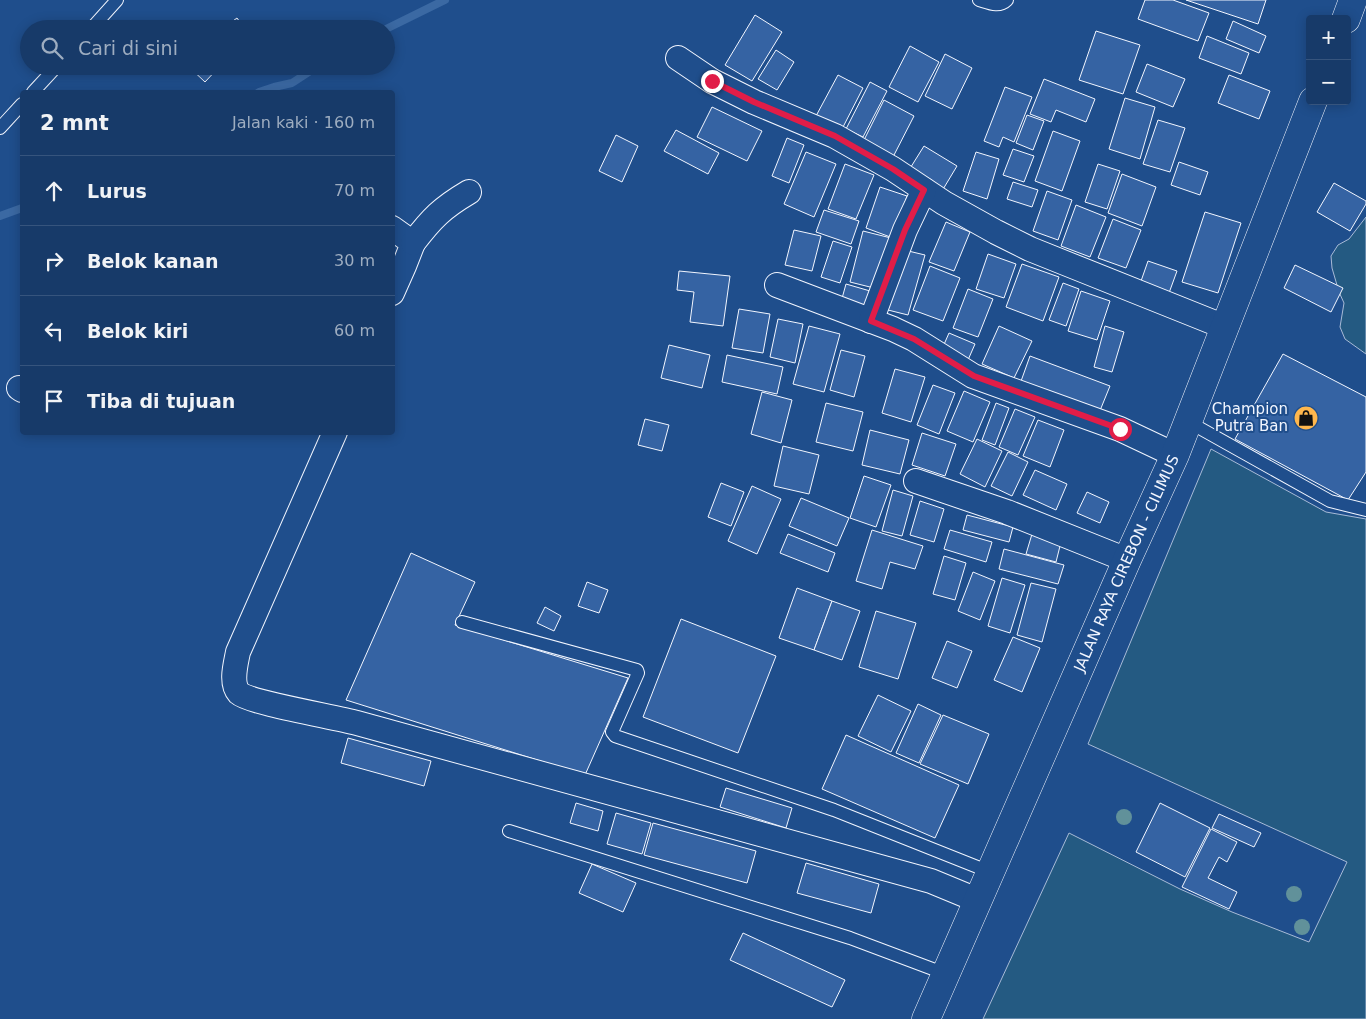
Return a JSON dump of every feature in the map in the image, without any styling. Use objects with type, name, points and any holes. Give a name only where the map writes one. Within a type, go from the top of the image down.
[{"type":"highway","points":[[1347,15],[1353,0]]},
{"type":"highway","name":"JALAN RAYA CIREBON - CILIMUS","points":[[926,1019],[946,974],[970,897],[1175,455],[1311,105]]},
{"type":"street","points":[[678,58],[712,81],[754,102],[835,136],[996,232],[1030,249],[1225,327]]},
{"type":"street","points":[[871,321],[905,230],[924,190]]},
{"type":"street","points":[[395,286],[413,243],[436,215],[450,203],[469,192]]},
{"type":"street","points":[[395,230],[413,243]]},
{"type":"street","points":[[777,285],[914,339],[974,376],[1120,429],[1175,455]]},
{"type":"street","points":[[334,435],[238,652],[235,686],[240,693],[254,700],[345,719],[931,881],[970,897]]},
{"type":"street","points":[[916,481],[1007,512],[1127,560]]},
{"type":"lane","points":[[99,20],[117,0]]},
{"type":"lane","points":[[979,0],[998,5],[1007,0]]},
{"type":"lane","points":[[35,90],[49,75]]},
{"type":"lane","points":[[0,128],[20,106]]},
{"type":"lane","points":[[1187,421],[1330,501],[1366,510]]},
{"type":"lane","points":[[462,622],[637,670],[638,673],[612,732],[615,736],[834,810],[983,869]]},
{"type":"lane","points":[[509,831],[865,943],[946,974]]},
{"type":"shaded area","points":[[1366,217],[1366,354],[1345,339],[1340,327],[1344,303],[1332,268],[1331,256],[1338,245],[1349,239]]},
{"type":"shaded area","points":[[1211,449],[1326,512],[1366,519],[1366,1019],[983,1019],[1069,833],[1180,889],[1232,912],[1309,942],[1347,862],[1088,744]]},
{"type":"building","points":[[1145,0],[1173,0],[1209,13],[1198,41],[1138,19]]},
{"type":"building","points":[[1186,0],[1266,0],[1258,24]]},
{"type":"building","points":[[755,15],[782,32],[752,81],[725,65]]},
{"type":"building","points":[[1233,21],[1266,36],[1259,53],[1226,39]]},
{"type":"building","points":[[1096,31],[1140,45],[1123,94],[1079,80]]},
{"type":"building","points":[[1207,36],[1249,53],[1241,74],[1199,58]]},
{"type":"building","points":[[910,46],[939,62],[918,102],[889,87]]},
{"type":"building","points":[[776,50],[794,62],[777,90],[758,79]]},
{"type":"building","points":[[945,54],[972,68],[952,109],[925,96]]},
{"type":"building","points":[[1147,64],[1185,79],[1173,107],[1136,92]]},
{"type":"building","points":[[198,75],[212,75],[205,82]]},
{"type":"building","points":[[838,75],[863,88],[842,129],[816,116]]},
{"type":"building","points":[[1229,75],[1270,91],[1259,119],[1218,103]]},
{"type":"building","points":[[1044,79],[1095,99],[1086,122],[1056,110],[1051,122],[1030,114]]},
{"type":"building","points":[[870,82],[887,91],[863,137],[846,129]]},
{"type":"building","points":[[1005,87],[1032,97],[1014,142],[1003,137],[999,147],[984,141]]},
{"type":"building","points":[[1125,98],[1155,107],[1140,159],[1109,149]]},
{"type":"building","points":[[884,100],[914,116],[893,157],[863,142]]},
{"type":"building","points":[[712,107],[762,131],[747,161],[697,137]]},
{"type":"building","points":[[1027,115],[1044,121],[1033,150],[1016,143]]},
{"type":"building","points":[[1158,120],[1185,128],[1170,172],[1143,164]]},
{"type":"building","points":[[676,130],[719,153],[708,174],[664,151]]},
{"type":"building","points":[[1053,131],[1080,141],[1062,191],[1035,181]]},
{"type":"building","points":[[616,135],[638,146],[622,182],[599,171]]},
{"type":"building","points":[[787,138],[804,145],[789,183],[772,176]]},
{"type":"building","points":[[924,146],[957,166],[942,191],[909,170]]},
{"type":"building","points":[[1013,149],[1034,156],[1024,182],[1003,175]]},
{"type":"building","points":[[806,152],[836,164],[814,217],[784,204]]},
{"type":"building","points":[[976,152],[999,159],[987,199],[963,191]]},
{"type":"building","points":[[1179,162],[1208,172],[1200,195],[1171,185]]},
{"type":"building","points":[[845,164],[874,175],[856,219],[828,209]]},
{"type":"building","points":[[1098,164],[1120,171],[1107,209],[1085,202]]},
{"type":"building","points":[[1122,174],[1156,187],[1142,226],[1108,213]]},
{"type":"building","points":[[1013,182],[1038,190],[1032,207],[1007,199]]},
{"type":"building","points":[[1334,183],[1366,201],[1350,231],[1317,212]]},
{"type":"building","points":[[880,187],[907,196],[893,238],[866,228]]},
{"type":"building","points":[[1047,191],[1072,200],[1058,240],[1033,231]]},
{"type":"building","points":[[1076,205],[1106,217],[1090,257],[1061,246]]},
{"type":"building","points":[[824,210],[859,221],[851,244],[816,232]]},
{"type":"building","points":[[1205,212],[1241,223],[1218,293],[1182,282]]},
{"type":"building","points":[[1113,219],[1141,230],[1126,268],[1098,258]]},
{"type":"building","points":[[946,222],[970,232],[954,271],[929,262]]},
{"type":"building","points":[[794,230],[821,236],[812,271],[785,265]]},
{"type":"building","points":[[863,231],[891,238],[878,289],[850,282]]},
{"type":"building","points":[[833,241],[852,247],[840,283],[821,277]]},
{"type":"building","points":[[900,249],[925,255],[908,315],[884,309]]},
{"type":"building","points":[[988,254],[1016,264],[1004,298],[976,289]]},
{"type":"building","points":[[1148,261],[1177,271],[1169,293],[1140,284]]},
{"type":"building","points":[[1022,264],[1059,277],[1043,321],[1006,307]]},
{"type":"building","points":[[1295,265],[1343,288],[1331,312],[1284,288]]},
{"type":"building","points":[[930,266],[960,278],[943,321],[913,310]]},
{"type":"building","points":[[679,271],[730,276],[723,326],[690,322],[694,292],[677,290]]},
{"type":"building","points":[[1063,283],[1079,289],[1066,326],[1049,320]]},
{"type":"building","points":[[846,284],[877,293],[872,311],[841,302]]},
{"type":"building","points":[[968,289],[993,299],[978,337],[953,328]]},
{"type":"building","points":[[1081,291],[1110,301],[1097,340],[1068,331]]},
{"type":"building","points":[[739,309],[770,314],[763,353],[732,348]]},
{"type":"building","points":[[778,319],[803,324],[795,363],[770,357]]},
{"type":"building","points":[[809,326],[840,334],[824,392],[793,384]]},
{"type":"building","points":[[999,326],[1032,341],[1014,378],[982,364]]},
{"type":"building","points":[[1105,326],[1124,332],[1112,372],[1094,367]]},
{"type":"building","points":[[949,333],[975,344],[968,360],[942,349]]},
{"type":"building","points":[[669,345],[710,355],[702,388],[661,378]]},
{"type":"building","points":[[841,350],[865,356],[854,397],[830,390]]},
{"type":"building","name":"Champion Putra Ban","points":[[1283,354],[1366,397],[1366,472],[1348,500],[1235,439]]},
{"type":"building","points":[[727,355],[783,367],[777,394],[722,382]]},
{"type":"building","points":[[1030,356],[1110,386],[1099,413],[1020,384]]},
{"type":"building","points":[[895,369],[925,377],[911,422],[882,413]]},
{"type":"building","points":[[933,385],[955,393],[939,434],[917,425]]},
{"type":"building","points":[[964,391],[990,402],[973,442],[947,431]]},
{"type":"building","points":[[762,392],[792,400],[781,443],[751,434]]},
{"type":"building","points":[[826,403],[863,412],[853,451],[816,442]]},
{"type":"building","points":[[996,403],[1009,408],[995,445],[982,440]]},
{"type":"building","points":[[1015,409],[1035,417],[1018,455],[999,447]]},
{"type":"building","points":[[645,419],[669,425],[662,451],[638,445]]},
{"type":"building","points":[[1038,420],[1064,430],[1050,467],[1023,456]]},
{"type":"building","points":[[870,430],[909,440],[900,474],[862,465]]},
{"type":"building","points":[[922,433],[956,444],[945,476],[912,465]]},
{"type":"building","points":[[977,439],[1002,451],[985,487],[960,474]]},
{"type":"building","points":[[783,446],[819,455],[809,494],[774,486]]},
{"type":"building","points":[[1008,452],[1028,462],[1012,496],[991,486]]},
{"type":"building","points":[[1035,470],[1067,484],[1056,510],[1023,495]]},
{"type":"building","points":[[864,476],[891,485],[876,527],[850,518]]},
{"type":"building","points":[[721,483],[744,492],[731,526],[708,517]]},
{"type":"building","points":[[752,486],[781,499],[757,554],[728,541]]},
{"type":"building","points":[[893,490],[913,496],[902,536],[882,531]]},
{"type":"building","points":[[1087,492],[1109,502],[1100,523],[1077,513]]},
{"type":"building","points":[[801,498],[849,518],[837,546],[789,526]]},
{"type":"building","points":[[920,501],[944,509],[934,542],[910,535]]},
{"type":"building","points":[[967,515],[1013,527],[1009,542],[963,530]]},
{"type":"building","points":[[872,530],[923,546],[915,569],[890,562],[882,589],[856,581]]},
{"type":"building","points":[[950,530],[992,542],[986,562],[944,549]]},
{"type":"building","points":[[788,534],[835,553],[828,572],[780,553]]},
{"type":"building","points":[[1032,534],[1061,542],[1056,562],[1026,554]]},
{"type":"building","points":[[1004,549],[1064,565],[1058,584],[999,569]]},
{"type":"building","points":[[411,553],[475,582],[455,625],[628,678],[585,775],[346,700]]},
{"type":"building","points":[[944,556],[966,563],[955,600],[933,594]]},
{"type":"building","points":[[973,572],[995,581],[980,620],[958,611]]},
{"type":"building","points":[[1002,578],[1025,585],[1010,633],[988,626]]},
{"type":"building","points":[[587,582],[608,590],[599,613],[578,606]]},
{"type":"building","points":[[1031,583],[1056,589],[1042,642],[1017,635]]},
{"type":"building","points":[[797,588],[832,601],[814,650],[779,638]]},
{"type":"building","points":[[832,601],[860,611],[842,660],[814,650]]},
{"type":"building","points":[[545,607],[561,616],[554,631],[537,623]]},
{"type":"building","points":[[876,611],[916,623],[898,679],[859,667]]},
{"type":"building","points":[[681,619],[776,656],[738,753],[643,717]]},
{"type":"building","points":[[1013,637],[1040,648],[1022,692],[994,680]]},
{"type":"building","points":[[947,641],[972,651],[957,688],[932,678]]},
{"type":"building","points":[[878,695],[911,711],[891,752],[858,736]]},
{"type":"building","points":[[918,704],[941,715],[919,763],[896,753]]},
{"type":"building","points":[[943,715],[989,734],[968,784],[920,764]]},
{"type":"building","points":[[846,735],[959,785],[935,838],[822,789]]},
{"type":"building","points":[[348,738],[431,761],[424,786],[341,763]]},
{"type":"building","points":[[726,788],[792,808],[786,828],[720,807]]},
{"type":"building","points":[[576,803],[603,811],[598,831],[570,823]]},
{"type":"building","points":[[1160,803],[1210,828],[1185,877],[1136,852]]},
{"type":"building","points":[[616,813],[651,823],[642,854],[607,844]]},
{"type":"building","points":[[1219,814],[1261,833],[1254,847],[1212,828]]},
{"type":"building","points":[[653,823],[756,851],[747,883],[644,855]]},
{"type":"building","points":[[1211,829],[1237,842],[1227,862],[1219,857],[1208,878],[1237,892],[1229,909],[1182,887]]},
{"type":"building","points":[[806,863],[879,884],[871,913],[797,893]]},
{"type":"building","points":[[592,864],[636,883],[623,912],[579,893]]},
{"type":"building","points":[[743,933],[845,980],[832,1007],[730,960]]},
{"type":"waterway","points":[[395,25],[445,0]]},
{"type":"waterway","points":[[265,90],[292,83],[304,75]]},
{"type":"waterway","points":[[0,216],[20,209]]},
{"type":"place","name":"Champion Putra Ban","points":[[1306,418]]},
{"type":"route","points":[[712,81],[754,102],[796,118],[835,136],[893,169],[924,190],[905,230],[871,321],[914,339],[951,364],[974,376],[1120,429]]}]
